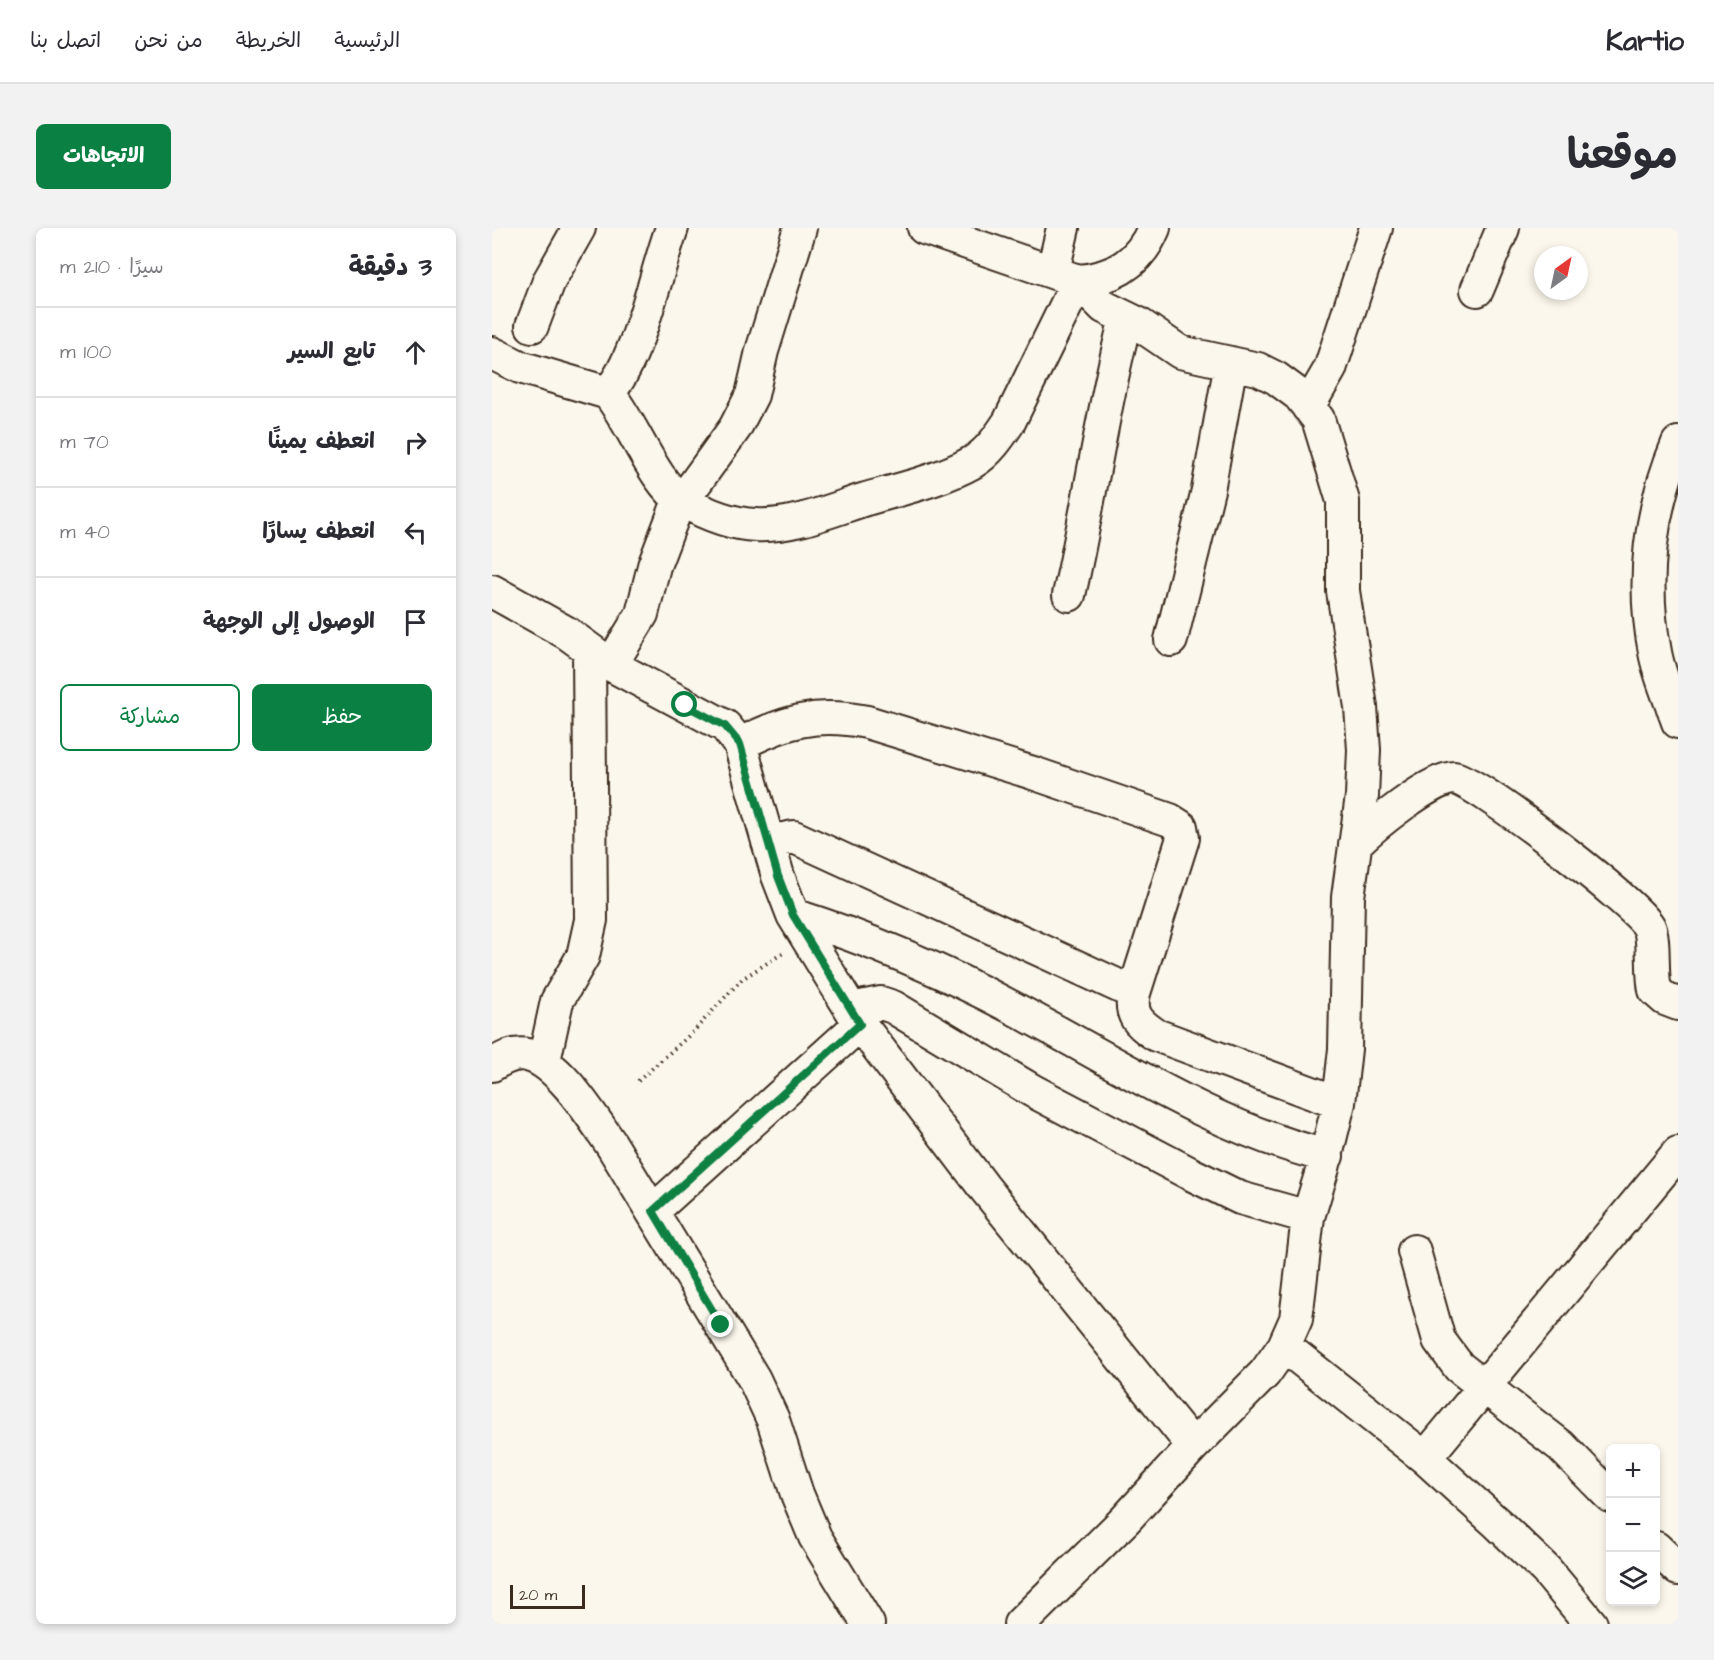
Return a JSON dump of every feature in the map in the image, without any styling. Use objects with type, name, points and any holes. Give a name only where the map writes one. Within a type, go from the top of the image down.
[{"type":"street","points":[[532,326],[549,281],[579,228]]},
{"type":"street","points":[[609,393],[619,381],[644,317],[672,228]]},
{"type":"street","points":[[544,1061],[557,1001],[583,956],[591,921],[600,657],[642,614],[664,536],[682,501],[735,428],[752,395],[762,351],[800,228]]},
{"type":"street","points":[[924,228],[969,235],[1065,276],[1104,307],[1180,352],[1258,369],[1276,378],[1299,395],[1318,419],[1343,501],[1342,591],[1361,707],[1364,750],[1362,796],[1348,897],[1345,1049],[1338,1103],[1327,1156],[1308,1217],[1296,1319],[1284,1346],[1265,1373],[1125,1520],[1020,1624]]},
{"type":"street","points":[[492,353],[520,367],[609,393],[660,477],[682,501],[728,521],[755,525],[784,524],[920,483],[973,462],[995,444],[1009,422],[1065,276],[1063,228]]},
{"type":"street","points":[[1065,276],[1099,279],[1120,270],[1134,260],[1147,245],[1154,228]]},
{"type":"street","points":[[1308,407],[1330,369],[1376,228]]},
{"type":"street","points":[[1477,290],[1503,228]]},
{"type":"street","points":[[1069,595],[1087,515],[1116,355],[1126,318]]},
{"type":"street","points":[[1171,640],[1208,490],[1231,363]]},
{"type":"street","points":[[1678,443],[1658,500],[1651,529],[1648,559],[1655,652],[1678,722]]},
{"type":"street","points":[[492,591],[660,693],[705,713],[725,726],[740,744],[768,842],[800,927],[855,1016],[983,1186],[1193,1446]]},
{"type":"street","points":[[740,744],[774,727],[804,718],[841,717],[867,722],[1033,773],[1170,820],[1181,827],[1183,838],[1134,993],[1132,1011],[1136,1019],[1156,1035],[1338,1103]]},
{"type":"street","points":[[1355,844],[1382,820],[1443,781],[1454,778],[1467,781],[1494,798],[1632,905],[1649,925],[1651,932],[1651,964],[1655,990],[1678,1004]]},
{"type":"street","points":[[768,842],[794,837],[1134,993]]},
{"type":"street","points":[[800,927],[841,930],[956,980],[1013,1008],[1139,1079],[1211,1113],[1292,1148],[1327,1156]]},
{"type":"street","points":[[653,1211],[855,1016],[881,1003],[893,1007],[1033,1091],[1189,1173],[1240,1198],[1308,1217]]},
{"type":"street","points":[[492,1065],[507,1057],[525,1054],[544,1061],[591,1114],[754,1378],[773,1420],[797,1494],[815,1537],[868,1624]]},
{"type":"street","points":[[1425,1458],[1678,1153]]},
{"type":"street","points":[[1414,1251],[1439,1340],[1459,1367],[1561,1446],[1606,1491]]},
{"type":"street","points":[[1284,1346],[1425,1458],[1546,1570],[1591,1624]]},
{"type":"street","points":[[1660,1552],[1678,1569]]},
{"type":"path","points":[[638,1081],[693,1032],[742,979],[800,927]]},
{"type":"route","points":[[685,705],[705,713],[725,726],[740,744],[778,876],[793,915],[860,1024],[653,1211],[721,1325]]}]
